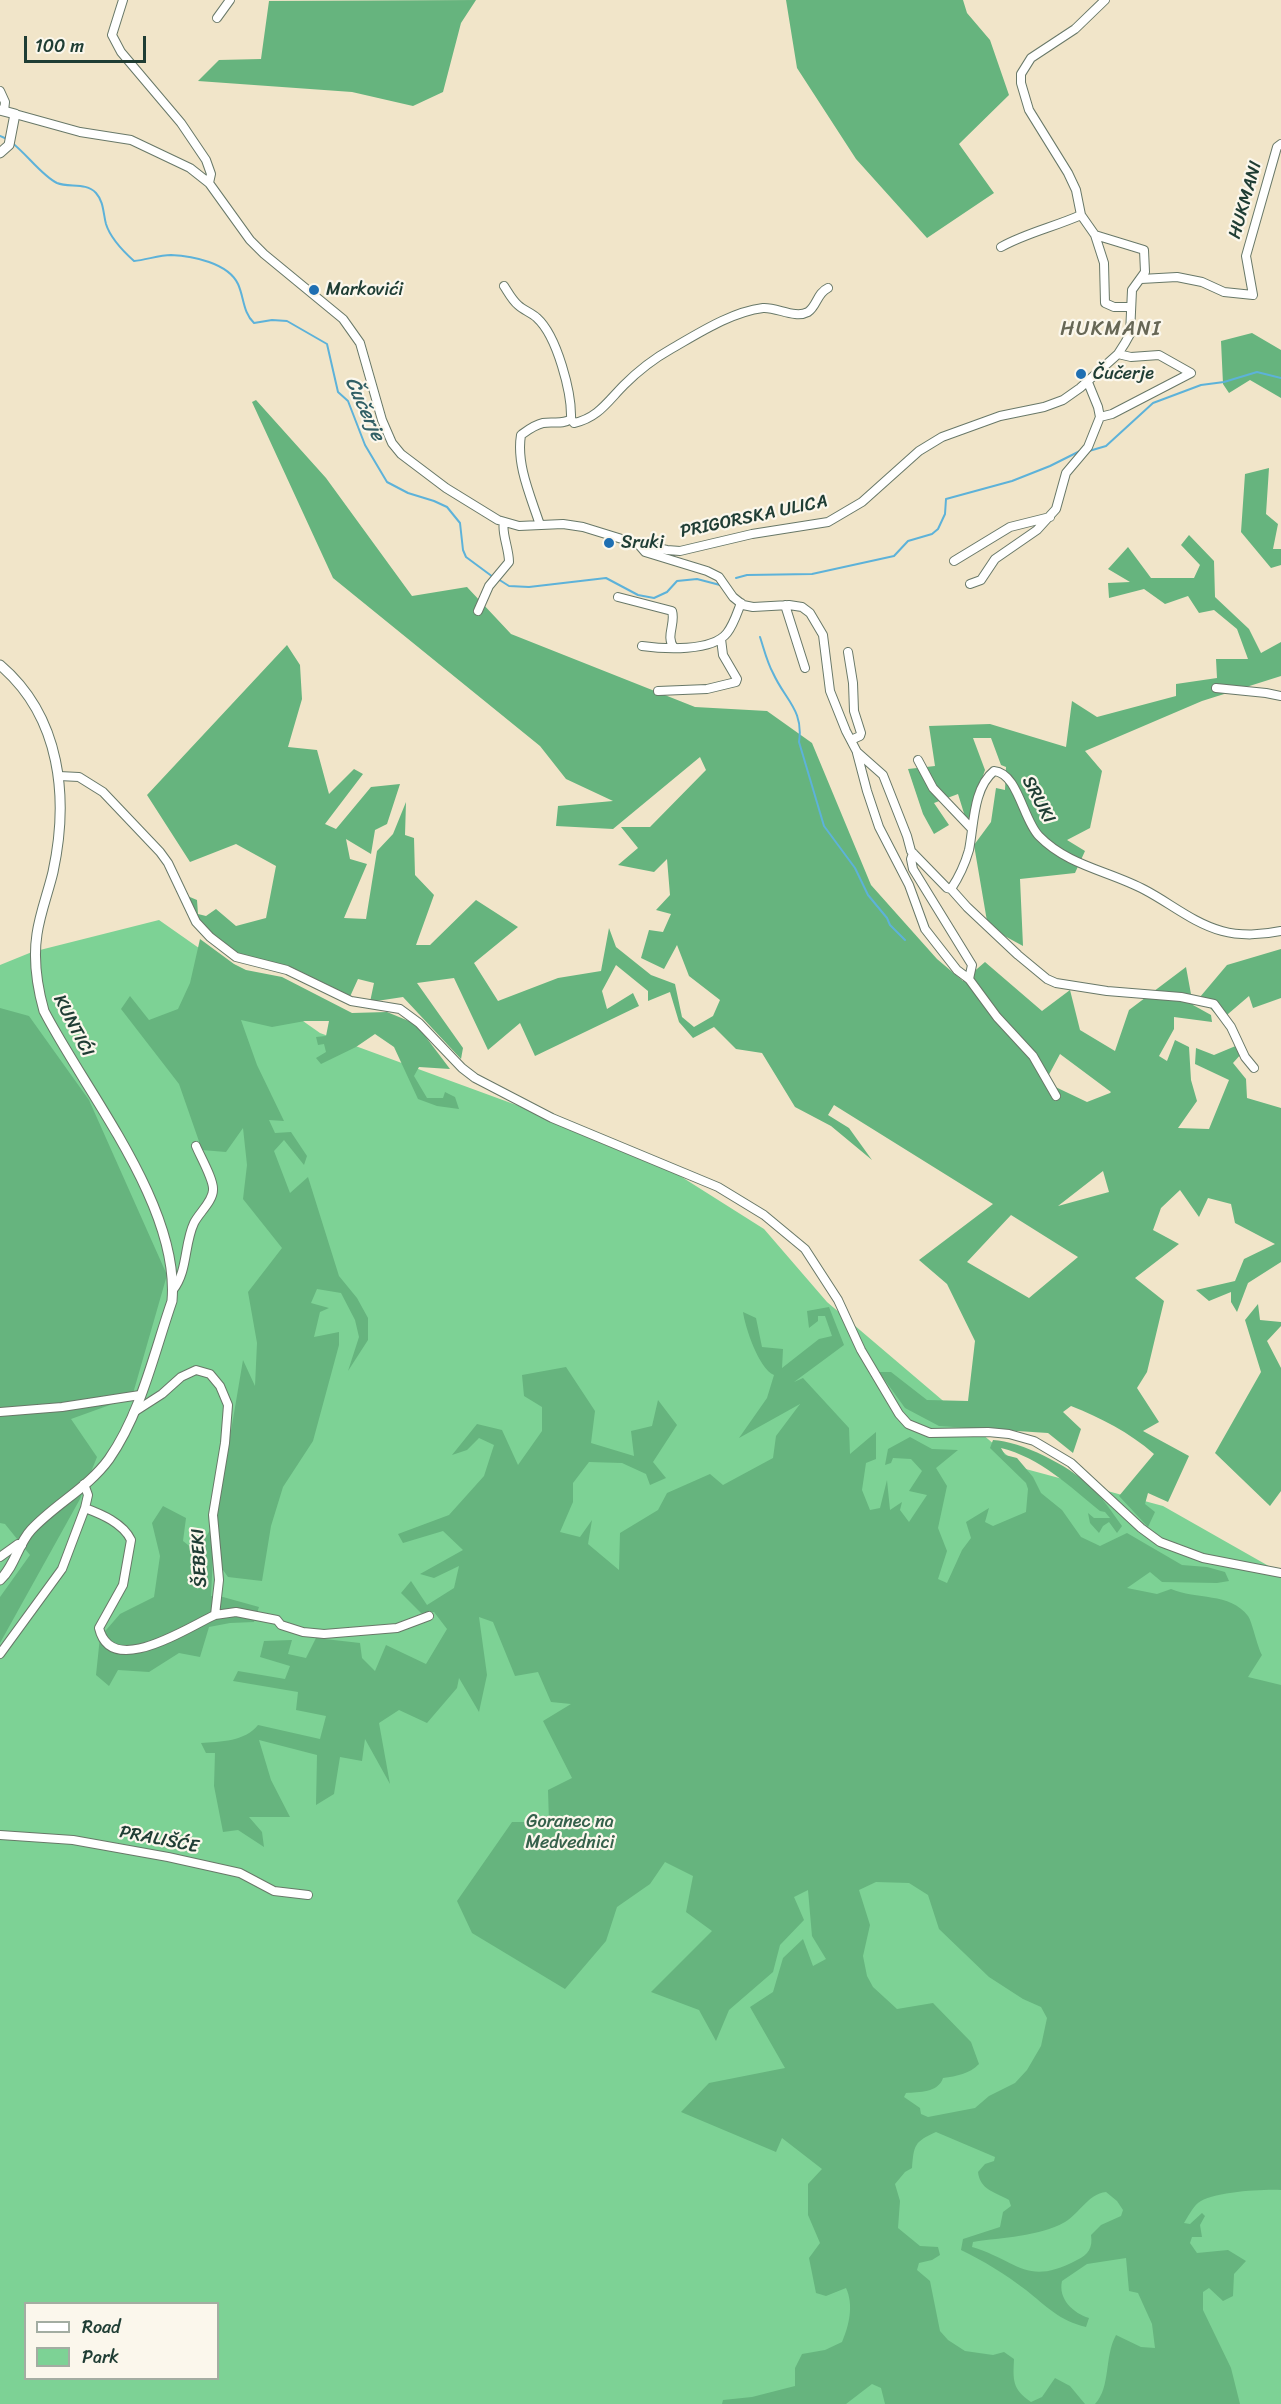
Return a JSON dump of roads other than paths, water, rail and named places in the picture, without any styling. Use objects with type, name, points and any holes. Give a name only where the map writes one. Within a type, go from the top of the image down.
[{"type":"street","points":[[123,0],[112,35],[121,52],[181,123],[206,160],[211,174],[209,183]]},
{"type":"street","points":[[217,18],[230,0]]},
{"type":"street","points":[[1105,0],[1075,29],[1031,57],[1021,74],[1024,97],[1029,110],[1068,173],[1076,190],[1081,215],[1095,235],[1104,263],[1105,303],[1114,307],[1131,307]]},
{"type":"street","points":[[0,91],[5,102],[2,111]]},
{"type":"street","name":"PRIGORSKA ULICA","points":[[2,111],[80,132],[120,137],[190,168],[209,183],[250,240],[343,319],[352,331],[360,343],[382,420],[392,443],[401,454],[446,488],[504,522],[519,526],[563,524],[583,527],[638,544],[680,550],[752,534],[828,522],[862,502],[919,451],[942,437],[1000,416],[1063,400],[1118,354]]},
{"type":"street","points":[[0,153],[10,141],[15,114]]},
{"type":"street","name":"HUKMANI","points":[[1141,279],[1177,277],[1202,282],[1224,292],[1253,295],[1246,256],[1277,147],[1281,144]]},
{"type":"street","points":[[1001,247],[1020,236],[1044,231],[1081,215]]},
{"type":"street","points":[[1095,235],[1144,250],[1146,265],[1141,279],[1132,290],[1130,334],[1118,354],[1131,357],[1159,356],[1191,373],[1112,414],[1100,417]]},
{"type":"street","points":[[504,286],[518,305],[537,317],[548,332],[560,361],[571,406],[571,419],[574,423],[593,417],[610,402],[623,385],[661,355],[722,322],[747,311],[766,308],[794,314],[805,313],[810,311],[821,291],[828,288]]},
{"type":"street","points":[[970,584],[981,580],[995,559],[1037,530],[1050,517],[1059,503],[1066,474],[1086,450],[1100,417],[1087,380]]},
{"type":"street","points":[[540,525],[522,464],[519,447],[521,435],[530,428],[543,423],[566,423],[571,419]]},
{"type":"street","points":[[954,561],[1010,527],[1050,517]]},
{"type":"street","points":[[478,611],[489,586],[509,562],[508,543],[502,530],[504,522]]},
{"type":"street","points":[[638,544],[645,552],[707,571],[719,578],[741,603],[753,607],[784,605],[802,607],[810,613],[819,626],[825,649],[830,691],[857,752],[879,826],[909,885],[925,929],[957,970],[969,979],[997,1017],[1033,1056],[1056,1096]]},
{"type":"street","points":[[618,597],[672,611],[674,616],[669,638],[674,648]]},
{"type":"street","points":[[642,646],[674,648],[721,639],[734,623],[741,603]]},
{"type":"street","points":[[784,605],[805,668]]},
{"type":"street","points":[[658,691],[707,689],[736,682],[737,679],[723,655],[721,639]]},
{"type":"street","points":[[848,651],[854,711],[861,733],[860,736],[851,740]]},
{"type":"street","name":"KUNTIĆI","points":[[0,666],[28,695],[40,716],[57,761],[59,776],[58,832],[53,871],[37,936],[37,987],[44,1011],[60,1042],[149,1192],[164,1238],[174,1282],[172,1301],[134,1412],[108,1460],[69,1499],[47,1514],[29,1532],[7,1573],[0,1580]]},
{"type":"street","points":[[1216,687],[1281,696]]},
{"type":"street","points":[[857,752],[884,775],[913,853],[1018,955],[1047,979],[1056,983],[1107,991],[1181,998],[1214,1004],[1231,1027],[1245,1057],[1254,1068]]},
{"type":"street","points":[[918,760],[933,788],[972,829]]},
{"type":"street","name":"SRUKI","points":[[951,889],[961,872],[968,852],[984,781],[994,771],[1001,772],[1008,777],[1029,823],[1039,836],[1059,852],[1083,865],[1145,890],[1178,911],[1221,931],[1251,934],[1281,932]]},
{"type":"street","points":[[59,776],[79,777],[103,792],[164,858],[196,922],[210,937],[236,957],[287,970],[351,1001],[400,1009],[419,1023],[462,1068],[476,1078],[552,1118],[718,1187],[764,1215],[805,1249],[838,1300],[861,1350],[908,1424],[930,1433],[988,1432],[1009,1434],[1034,1441],[1071,1463],[1133,1521],[1160,1542],[1203,1558],[1281,1573]]},
{"type":"street","points":[[913,853],[910,859],[913,869],[972,965],[969,979]]},
{"type":"street","name":"KUNTIĆI","points":[[173,1290],[178,1284],[194,1224],[213,1193],[212,1184],[196,1146]]},
{"type":"street","name":"ŠEBEKI","points":[[134,1412],[162,1394],[181,1377],[196,1370],[210,1374],[220,1386],[228,1405],[225,1443],[213,1515],[219,1580],[215,1615]]},
{"type":"street","points":[[0,1412],[62,1407],[140,1395]]},
{"type":"street","points":[[0,1654],[39,1599],[56,1580],[77,1533],[85,1508],[88,1495],[84,1484]]},
{"type":"street","points":[[85,1508],[116,1524],[131,1540],[123,1585],[99,1629],[106,1645],[117,1650],[136,1649],[171,1638],[215,1615],[236,1612],[277,1620],[281,1625],[303,1632],[324,1634],[397,1628],[429,1616]]},
{"type":"street","points":[[0,1557],[21,1545]]},
{"type":"street","name":"PRALIŠĆE","points":[[0,1834],[73,1840],[168,1857],[240,1873],[274,1891],[308,1895]]},
{"type":"waterway","name":"Čučerje","points":[[0,136],[7,139]]},
{"type":"waterway","name":"Čučerje","points":[[11,142],[51,180],[62,184],[82,186],[96,193],[102,204],[106,224],[111,234],[134,261],[171,255],[209,262],[233,277],[238,284],[250,319],[254,323],[272,320],[287,321],[327,344],[338,392],[348,401],[365,445],[387,482],[408,493],[447,507],[460,523],[466,557],[493,577]]},
{"type":"waterway","name":"Čučerje","points":[[1089,451],[1106,446],[1153,403],[1201,385],[1224,382],[1257,372],[1281,378]]},
{"type":"waterway","name":"Čučerje","points":[[736,578],[747,575],[812,574],[894,556],[908,541],[932,534],[938,529],[945,514],[946,499],[1012,481],[1080,451]]},
{"type":"waterway","name":"Čučerje","points":[[498,579],[509,586],[529,587],[606,578],[638,595],[654,598],[667,592],[677,581],[697,579],[720,585]]},
{"type":"waterway","points":[[760,637],[771,669],[796,713],[800,731],[799,742],[824,826],[855,868],[868,895],[890,925],[905,940]]},
{"type":"place","name":"Markovići","points":[[314,290]]},
{"type":"place","name":"Čučerje","points":[[1081,374]]},
{"type":"place","name":"Sruki","points":[[609,543]]},
{"type":"district","name":"HUKMANI","points":[[1111,330]]},
{"type":"park label","name":"Goranec na Medvednici","points":[[570,1832]]}]
